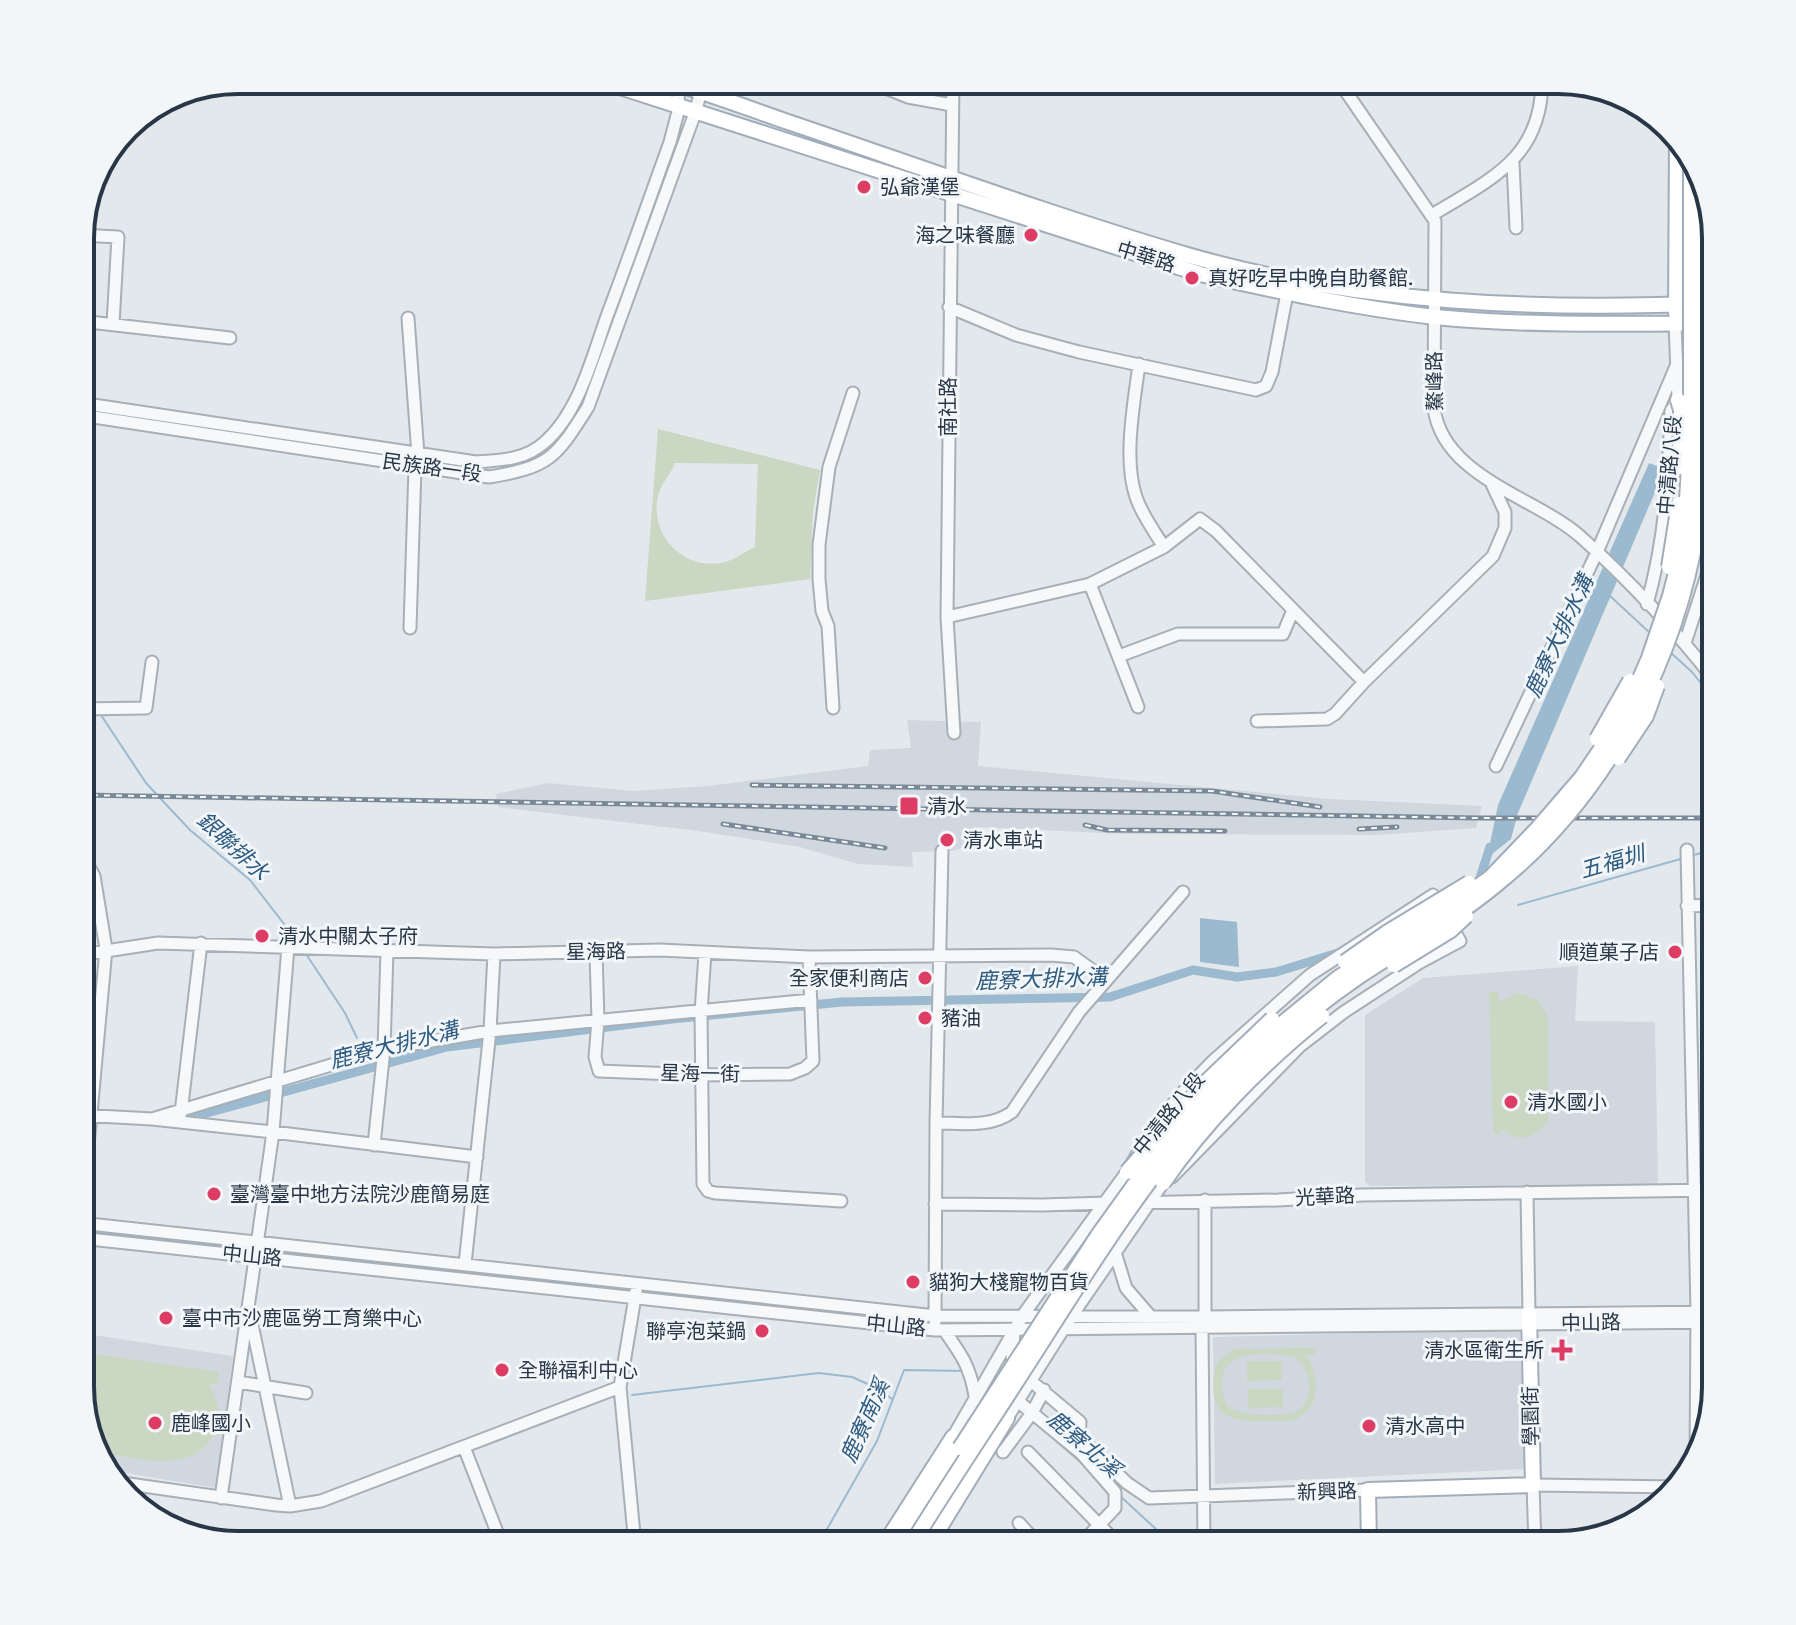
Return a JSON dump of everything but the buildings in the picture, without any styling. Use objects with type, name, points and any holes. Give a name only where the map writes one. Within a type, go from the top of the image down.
[{"type":"main road","name":"中華路","points":[[638,94],[1200,274],[1287,293],[1434,317],[1556,324],[1702,323]]},
{"type":"main road","name":"中華路","points":[[725,94],[950,177],[1189,255],[1284,277],[1435,299],[1580,307],[1702,304]]},
{"type":"main road","points":[[1675,323],[1677,157]]},
{"type":"main road","points":[[908,1531],[1099,1234],[1145,1170],[1216,1085],[1267,1036],[1338,978],[1490,878],[1586,782],[1624,715],[1649,658],[1685,538],[1691,426],[1691,183]]},
{"type":"main road","points":[[1586,782],[1598,739],[1631,678],[1650,631],[1671,558],[1678,508],[1681,410],[1678,400]]},
{"type":"main road","points":[[1162,1184],[1195,1140],[1305,1029],[1357,990],[1451,930],[1549,837],[1628,726],[1655,672],[1693,549],[1702,442]]},
{"type":"main road","points":[[1586,782],[1600,782],[1646,716],[1681,627],[1702,552]]},
{"type":"main road","points":[[1127,1172],[1203,1085],[1283,1009],[1388,932],[1498,868]]},
{"type":"main road","points":[[920,1531],[1108,1240],[1157,1172],[1222,1093],[1310,1013],[1493,888]]},
{"type":"main road","name":"學園街","points":[[1529,1320],[1533,1485]]},
{"type":"main road","points":[[938,1531],[1007,1418]]},
{"type":"main road","points":[[893,1531],[953,1437]]},
{"type":"main road","name":"新興路","points":[[1368,1490],[1533,1485]]},
{"type":"main road","points":[[1368,1490],[1369,1531]]},
{"type":"street","points":[[675,94],[679,108]]},
{"type":"street","name":"民族路一段","points":[[94,417],[489,477],[523,470],[548,460],[561,449],[588,407],[701,94]]},
{"type":"street","points":[[900,94],[952,105]]},
{"type":"street","name":"南社路","points":[[952,94],[947,617],[954,733]]},
{"type":"street","name":"鰲峰路","points":[[1348,94],[1432,215],[1437,227],[1434,317],[1436,422],[1441,435],[1491,482],[1578,534],[1685,643],[1702,664]]},
{"type":"street","points":[[1432,215],[1513,163],[1531,135],[1539,112],[1541,94]]},
{"type":"street","name":"民族路一段","points":[[94,405],[418,455],[476,462],[516,459],[543,444],[559,428],[574,403],[670,142],[679,108]]},
{"type":"street","points":[[1513,163],[1516,228]]},
{"type":"street","points":[[94,236],[118,237],[113,324]]},
{"type":"street","points":[[949,307],[1016,335],[1256,390],[1266,386],[1270,380],[1287,293]]},
{"type":"street","points":[[408,318],[418,455],[415,467],[410,628]]},
{"type":"street","points":[[94,322],[230,338]]},
{"type":"street","name":"中清路八段","points":[[1647,604],[1663,542],[1671,411],[1678,400],[1675,323]]},
{"type":"street","points":[[1139,364],[1132,418],[1131,481],[1141,510],[1164,547]]},
{"type":"street","points":[[1496,766],[1600,555],[1677,364]]},
{"type":"street","points":[[833,708],[828,626],[822,611],[819,545],[829,467],[853,393]]},
{"type":"street","points":[[1257,721],[1327,719],[1335,714],[1493,556],[1505,528],[1505,512],[1491,482]]},
{"type":"street","points":[[947,617],[1090,584],[1164,547],[1200,519],[1216,531],[1364,682]]},
{"type":"street","points":[[1090,584],[1138,707]]},
{"type":"street","points":[[1685,643],[1702,590]]},
{"type":"street","points":[[1119,656],[1178,634],[1283,634],[1293,610]]},
{"type":"street","points":[[94,709],[146,708],[152,662]]},
{"type":"street","points":[[942,851],[936,1123],[936,1316],[939,1330],[965,1358],[975,1397]]},
{"type":"street","points":[[1687,854],[1697,1317],[1696,1425]]},
{"type":"street","points":[[94,876],[106,949],[94,1049]]},
{"type":"street","points":[[936,1123],[992,1122],[1012,1112],[1079,1012],[1183,892]]},
{"type":"street","name":"中清路八段","points":[[953,1437],[1023,1315],[1127,1172],[1152,1129],[1213,1061],[1310,975],[1433,895],[1460,941],[1419,963],[1356,1004],[1300,1046],[1176,1175],[1162,1184],[1071,1317],[1007,1418]]},
{"type":"street","points":[[1687,906],[1702,905]]},
{"type":"street","name":"星海路","points":[[94,952],[158,943],[201,943],[494,954],[660,950],[809,957],[939,954],[1074,957],[1106,980]]},
{"type":"street","points":[[181,1116],[201,943]]},
{"type":"street","points":[[221,1498],[273,1132],[288,947]]},
{"type":"street","points":[[374,1145],[384,1049],[387,951]]},
{"type":"street","name":"星海一街","points":[[596,952],[598,1021],[595,1057],[599,1071],[701,1075],[790,1074],[813,1061],[809,957]]},
{"type":"street","points":[[705,953],[701,1012],[703,1184],[708,1191],[715,1193],[841,1201]]},
{"type":"street","points":[[465,1264],[490,1031],[494,954]]},
{"type":"street","points":[[94,1116],[152,1119],[181,1116],[276,1080],[384,1049],[490,1031],[811,1000]]},
{"type":"street","points":[[181,1116],[273,1132],[477,1157]]},
{"type":"street","name":"光華路","points":[[935,1204],[1042,1205],[1527,1192],[1702,1191]]},
{"type":"street","name":"學園街","points":[[1527,1192],[1529,1320]]},
{"type":"street","points":[[1204,1531],[1205,1200]]},
{"type":"street","name":"中山路","points":[[94,1224],[936,1316],[1151,1317],[1204,1322]]},
{"type":"street","name":"中山路","points":[[94,1240],[939,1330],[1064,1330],[1204,1322],[1575,1322],[1702,1316]]},
{"type":"street","points":[[1115,1252],[1126,1288],[1151,1317]]},
{"type":"street","points":[[634,1531],[620,1387],[636,1283]]},
{"type":"street","points":[[249,1308],[290,1506]]},
{"type":"street","name":"中山路","points":[[1697,1317],[1702,1318]]},
{"type":"street","points":[[1014,1330],[1012,1357],[1025,1376],[1031,1379]]},
{"type":"street","name":"新興路","points":[[1031,1379],[1080,1422],[1079,1437],[1127,1483],[1149,1498],[1368,1490]]},
{"type":"street","points":[[238,1382],[306,1393]]},
{"type":"street","points":[[132,1485],[290,1506],[321,1501],[620,1387]]},
{"type":"street","points":[[1003,1452],[1032,1413],[1044,1390]]},
{"type":"street","points":[[1019,1402],[1081,1453],[1115,1492],[1115,1508],[1094,1531]]},
{"type":"street","points":[[464,1447],[497,1531]]},
{"type":"street","points":[[1028,1452],[1106,1531]]},
{"type":"street","name":"學園街","points":[[1533,1485],[1535,1531]]},
{"type":"street","name":"新興路","points":[[1533,1485],[1662,1487]]},
{"type":"street","points":[[1019,1523],[1026,1531]]},
{"type":"shaded area","points":[[907,720],[981,722],[978,766],[1330,799],[1482,806],[1476,828],[1378,835],[1124,834],[977,827],[978,843],[952,851],[912,852],[913,867],[858,864],[800,847],[698,831],[498,807],[496,794],[548,783],[633,791],[707,786],[868,766],[870,750],[911,748]]},
{"type":"shaded area","name":"清水國小","points":[[1578,966],[1575,1021],[1655,1022],[1658,1185],[1370,1186],[1365,1182],[1365,1015],[1423,978]]},
{"type":"shaded area","name":"清水高中","points":[[1520,1329],[1525,1469],[1215,1484],[1213,1337]]},
{"type":"shaded area","name":"鹿峰國小","points":[[94,1335],[233,1356],[216,1488],[122,1472],[105,1442],[97,1415]]},
{"type":"green space","points":[[658,429],[820,470],[813,512],[810,579],[645,601]],"holes":[[[675,463],[758,464],[755,547],[726,562],[707,564],[693,561],[672,546],[664,535],[657,510],[659,491]]]},
{"type":"green space","points":[[1498,991],[1499,1002],[1518,993],[1537,999],[1548,1017],[1548,1121],[1538,1132],[1521,1138],[1502,1129],[1501,1134],[1493,1134],[1489,992]]},
{"type":"green space","points":[[1315,1348],[1315,1354],[1306,1355],[1316,1381],[1310,1408],[1295,1419],[1284,1421],[1242,1420],[1225,1414],[1215,1401],[1215,1372],[1221,1359],[1236,1349]],"holes":[[[1260,1354],[1292,1356],[1298,1360],[1309,1382],[1308,1398],[1298,1410],[1263,1415],[1228,1407],[1222,1385],[1224,1371],[1230,1363],[1238,1358]]]},
{"type":"green space","points":[[94,1354],[219,1372],[217,1384],[209,1384],[218,1407],[218,1419],[215,1432],[205,1446],[177,1460],[144,1460],[111,1454],[109,1451],[99,1424],[94,1397]]},
{"type":"green space","points":[[1247,1361],[1282,1361],[1282,1380],[1247,1381]]},
{"type":"green space","points":[[1248,1389],[1283,1389],[1283,1407],[1248,1408]]},
{"type":"water","points":[[1649,463],[1662,468],[1655,492],[1518,813],[1511,839],[1487,858],[1498,805]]},
{"type":"water","points":[[1200,918],[1237,922],[1239,967],[1200,962]]},
{"type":"waterway","points":[[1609,595],[1651,634]]},
{"type":"waterway","points":[[1670,652],[1702,684]]},
{"type":"waterway","name":"銀聯排水","points":[[99,712],[146,783],[190,830],[250,880],[298,942]]},
{"type":"waterway","name":"鹿寮大排水溝","points":[[1474,884],[1479,881],[1490,847]]},
{"type":"waterway","name":"五福圳","points":[[1690,856],[1702,853]]},
{"type":"waterway","name":"五福圳","points":[[1518,905],[1684,858]]},
{"type":"waterway","name":"鹿寮大排水溝","points":[[185,1119],[447,1047],[842,1002],[1110,997],[1193,970],[1237,977],[1276,972],[1341,952]]},
{"type":"waterway","name":"銀聯排水","points":[[306,954],[345,1013],[357,1038]]},
{"type":"waterway","name":"鹿寮南溪","points":[[826,1531],[877,1441],[904,1370],[964,1371]]},
{"type":"waterway","points":[[632,1395],[819,1373],[852,1377],[879,1389],[892,1399]]},
{"type":"waterway","name":"鹿寮北溪","points":[[1032,1420],[1085,1466]]},
{"type":"waterway","name":"鹿寮北溪","points":[[1120,1496],[1158,1531]]},
{"type":"railway","points":[[752,785],[1212,791],[1320,807]]},
{"type":"railway","points":[[94,795],[1478,818],[1702,818]]},
{"type":"railway","points":[[723,824],[885,848]]},
{"type":"railway","points":[[1085,825],[1107,830],[1225,831]]},
{"type":"railway","points":[[1359,829],[1397,827]]},
{"type":"place","name":"弘爺漢堡","points":[[864,187]]},
{"type":"place","name":"海之味餐廳","points":[[1031,235]]},
{"type":"place","name":"真好吃早中晚自助餐館.","points":[[1192,278]]},
{"type":"place","name":"清水","points":[[909,806]]},
{"type":"place","name":"清水車站","points":[[947,840]]},
{"type":"place","name":"清水中關太子府","points":[[262,936]]},
{"type":"place","name":"順道菓子店","points":[[1675,952]]},
{"type":"place","name":"全家便利商店","points":[[925,978]]},
{"type":"place","name":"豬油","points":[[925,1018]]},
{"type":"place","name":"清水國小","points":[[1511,1102]]},
{"type":"place","name":"臺灣臺中地方法院沙鹿簡易庭","points":[[214,1194]]},
{"type":"place","name":"貓狗大棧寵物百貨","points":[[913,1282]]},
{"type":"place","name":"臺中市沙鹿區勞工育樂中心","points":[[166,1318]]},
{"type":"place","name":"聯亭泡菜鍋","points":[[762,1331]]},
{"type":"place","name":"清水區衛生所","points":[[1562,1350]]},
{"type":"place","name":"全聯福利中心","points":[[502,1370]]},
{"type":"place","name":"鹿峰國小","points":[[155,1423]]},
{"type":"place","name":"清水高中","points":[[1369,1426]]}]
